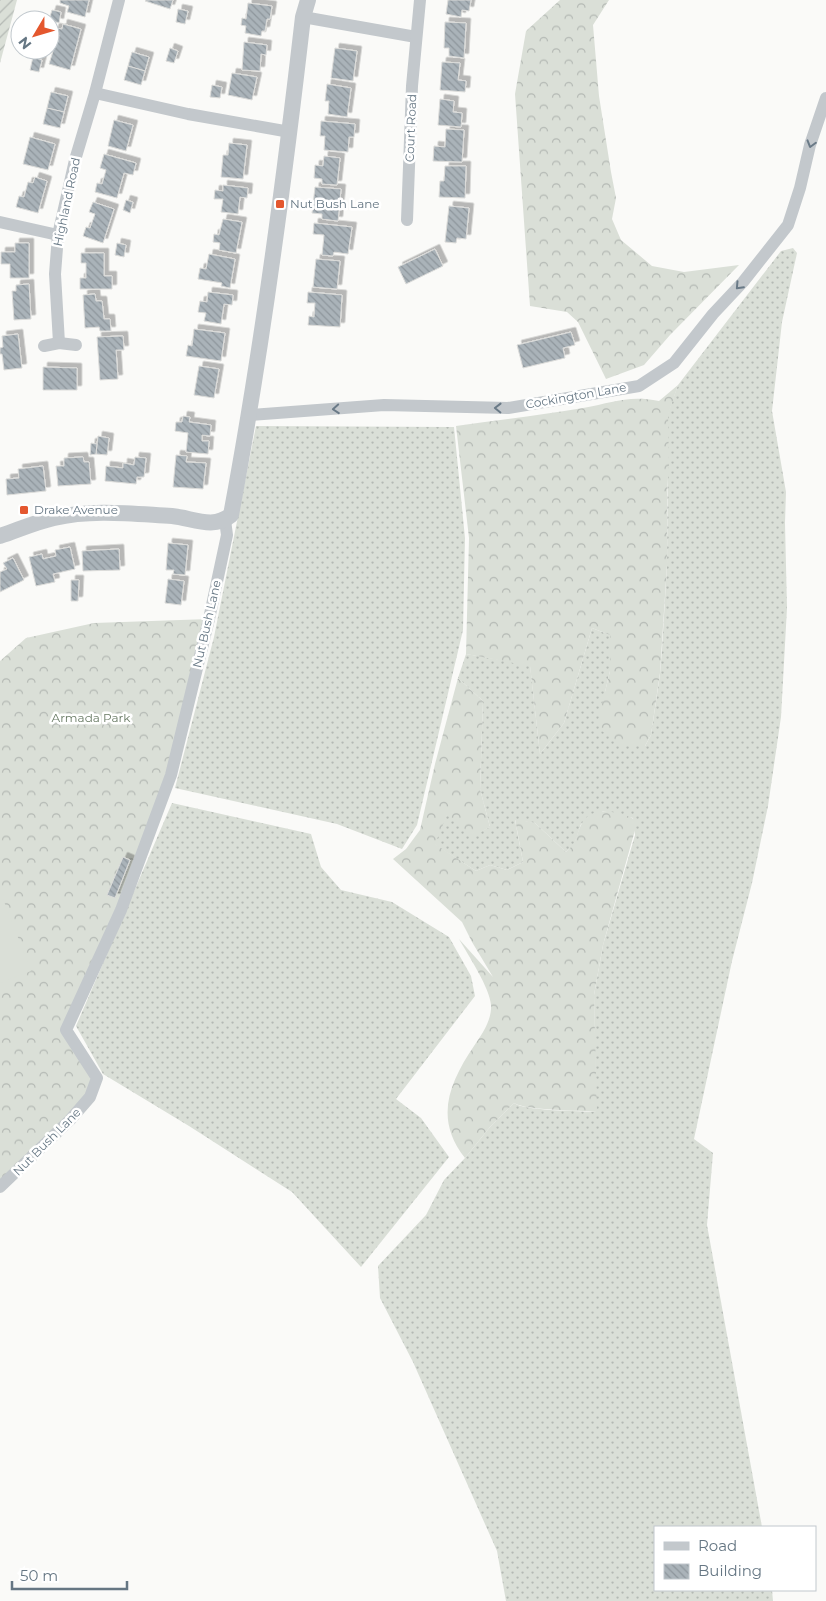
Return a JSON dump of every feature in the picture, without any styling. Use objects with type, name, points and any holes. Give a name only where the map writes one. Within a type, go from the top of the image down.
[{"type":"street","name":"Highland Road","points":[[59,343],[55,274],[58,235],[75,160],[95,94],[119,0]]},
{"type":"street","name":"Nut Bush Lane","points":[[0,1187],[70,1120],[90,1097],[97,1078],[66,1030],[121,910],[171,774],[217,582],[227,536],[225,520],[230,515],[250,415],[290,132],[303,17],[308,0]]},
{"type":"street","name":"Court Road","points":[[407,220],[416,37],[420,0]]},
{"type":"street","points":[[303,17],[416,37]]},
{"type":"street","points":[[95,94],[188,114],[290,132]]},
{"type":"street","name":"Cockington Lane","points":[[250,415],[384,405],[508,408],[639,386],[674,363],[713,314],[743,282],[788,225],[800,188],[810,145],[826,98]]},
{"type":"street","points":[[0,222],[58,235]]},
{"type":"street","points":[[44,346],[59,343],[76,344]]},
{"type":"street","points":[[0,536],[55,518],[98,513],[175,517],[214,523],[225,520]]},
{"type":"green space","points":[[0,0],[17,0],[14,10],[10,10],[10,26],[0,63]]},
{"type":"green space","points":[[560,0],[609,0],[593,25],[599,96],[616,198],[612,219],[621,240],[652,266],[684,272],[739,265],[670,335],[644,365],[606,379],[578,322],[567,312],[530,306],[515,94],[526,31]]},
{"type":"green space","points":[[793,248],[797,253],[782,322],[772,411],[786,492],[787,608],[781,717],[768,806],[752,883],[732,961],[694,1139],[713,1153],[707,1225],[762,1526],[654,1526],[654,1591],[772,1591],[773,1601],[506,1601],[497,1551],[413,1362],[380,1298],[378,1266],[426,1215],[444,1180],[490,1127],[514,1103],[529,1108],[596,1112],[594,995],[603,945],[635,835],[633,818],[603,811],[581,824],[574,845],[566,852],[535,823],[515,820],[523,862],[507,870],[490,865],[476,871],[434,844],[447,814],[473,835],[490,827],[480,789],[483,701],[458,678],[466,654],[530,665],[540,754],[564,723],[592,628],[610,635],[610,671],[605,692],[645,746],[651,735],[662,649],[667,565],[668,413],[678,385],[781,251]]},
{"type":"green space","points":[[678,385],[668,415],[667,565],[660,673],[651,735],[645,746],[621,744],[602,731],[598,721],[610,671],[610,635],[592,628],[564,723],[540,754],[530,666],[466,654],[469,538],[456,426],[567,411],[620,400],[648,399],[659,401]]},
{"type":"green space","points":[[256,426],[454,427],[465,538],[463,630],[417,825],[402,849],[337,824],[175,788],[214,637]]},
{"type":"green space","name":"Armada Park","points":[[209,619],[171,775],[66,1029],[97,1078],[90,1097],[0,1187],[0,661],[26,638],[94,623]]},
{"type":"green space","points":[[458,678],[483,701],[480,789],[490,827],[473,836],[447,815],[435,844],[476,871],[490,865],[507,870],[523,862],[515,819],[535,823],[566,852],[574,842],[584,820],[596,812],[611,812],[625,815],[631,817],[637,823],[603,945],[594,995],[597,1112],[530,1108],[514,1103],[490,1127],[465,1158],[455,1144],[450,1129],[448,1101],[452,1087],[465,1060],[486,1027],[491,1005],[483,981],[459,939],[493,977],[462,922],[393,859],[406,849],[420,830]]},
{"type":"green space","points":[[172,803],[311,834],[321,867],[341,890],[392,902],[449,937],[471,976],[475,996],[396,1099],[421,1118],[449,1157],[361,1267],[292,1192],[103,1074],[76,1026]]},
{"type":"green space","points":[[0,891],[31,971],[0,983]]},
{"type":"building","points":[[60,0],[89,0],[85,17],[67,12],[69,6],[60,3]]},
{"type":"building","points":[[146,0],[173,0],[170,9]]},
{"type":"building","points":[[448,0],[471,0],[469,11],[462,10],[461,17],[446,14]]},
{"type":"building","points":[[248,3],[272,6],[270,19],[267,19],[265,31],[262,31],[261,36],[245,33],[246,26],[241,25],[242,18],[246,19]]},
{"type":"building","points":[[178,9],[188,11],[185,24],[176,22]]},
{"type":"building","points":[[445,22],[466,23],[464,58],[449,56],[449,48],[444,48]]},
{"type":"building","points":[[63,24],[81,29],[70,70],[49,64],[50,60],[60,60],[60,29],[62,29]]},
{"type":"building","points":[[244,42],[267,45],[266,55],[261,54],[260,71],[242,70]]},
{"type":"building","points":[[170,48],[178,51],[174,63],[166,61]]},
{"type":"building","points":[[335,48],[357,51],[353,81],[331,78]]},
{"type":"building","points":[[132,52],[149,57],[145,71],[128,66]]},
{"type":"building","points":[[32,60],[42,60],[39,72],[30,70]]},
{"type":"building","points":[[442,62],[460,63],[458,80],[466,81],[465,92],[440,90]]},
{"type":"building","points":[[128,66],[145,71],[141,85],[124,80]]},
{"type":"building","points":[[232,73],[257,77],[252,100],[228,95]]},
{"type":"building","points":[[327,84],[351,88],[347,117],[328,114],[329,101],[325,101]]},
{"type":"building","points":[[212,85],[222,87],[220,98],[210,97]]},
{"type":"building","points":[[51,92],[68,96],[64,112],[47,108]]},
{"type":"building","points":[[440,99],[454,101],[453,112],[462,113],[461,127],[438,125]]},
{"type":"building","points":[[47,108],[64,112],[60,128],[43,124]]},
{"type":"building","points":[[114,120],[133,125],[126,151],[108,146]]},
{"type":"building","points":[[321,121],[355,124],[354,137],[349,137],[348,152],[324,150],[325,136],[320,136]]},
{"type":"building","points":[[446,129],[464,130],[462,162],[433,161],[434,146],[445,147]]},
{"type":"building","points":[[30,137],[55,144],[48,170],[23,164]]},
{"type":"building","points":[[229,143],[247,145],[243,179],[221,177],[223,155],[228,155]]},
{"type":"building","points":[[104,154],[136,163],[133,175],[124,173],[117,198],[95,192],[97,183],[102,184],[106,170],[100,168]]},
{"type":"building","points":[[324,156],[340,158],[337,185],[322,184],[322,179],[314,178],[315,165],[323,166]]},
{"type":"building","points":[[445,166],[466,166],[465,198],[439,197],[440,181],[444,181]]},
{"type":"building","points":[[35,177],[47,181],[38,213],[16,207],[19,196],[24,197],[28,182],[33,183]]},
{"type":"building","points":[[223,185],[248,188],[247,198],[240,197],[238,214],[221,212],[223,199],[214,199],[215,190],[223,191]]},
{"type":"building","points":[[315,187],[341,189],[338,221],[322,219],[322,214],[312,213]]},
{"type":"building","points":[[126,200],[133,202],[130,213],[123,210]]},
{"type":"building","points":[[93,202],[114,209],[103,243],[83,236],[86,227],[90,228],[95,214],[89,212]]},
{"type":"building","points":[[449,206],[469,208],[466,239],[457,238],[456,243],[445,242]]},
{"type":"building","points":[[223,219],[242,222],[236,253],[219,250],[220,243],[213,242],[214,234],[219,235]]},
{"type":"building","points":[[314,223],[352,227],[348,254],[334,252],[333,256],[322,255],[324,235],[313,234]]},
{"type":"building","points":[[15,243],[29,243],[29,278],[10,278],[10,264],[1,264],[1,252],[15,252]]},
{"type":"building","points":[[117,243],[126,245],[124,257],[115,255]]},
{"type":"building","points":[[435,249],[443,266],[406,284],[398,267]]},
{"type":"building","points":[[81,253],[104,253],[104,276],[112,276],[112,289],[80,289],[80,278],[86,278],[86,263],[81,263]]},
{"type":"building","points":[[209,254],[235,259],[230,288],[221,286],[222,283],[198,279],[200,268],[206,269]]},
{"type":"building","points":[[316,259],[340,261],[337,289],[313,287]]},
{"type":"building","points":[[29,284],[31,319],[14,320],[12,291],[16,291],[16,285]]},
{"type":"building","points":[[208,292],[233,295],[232,305],[224,304],[221,324],[204,321],[206,313],[198,312],[200,301],[207,302]]},
{"type":"building","points":[[308,292],[342,295],[340,327],[308,325],[309,316],[314,317],[315,303],[307,303]]},
{"type":"building","points":[[95,294],[96,301],[102,301],[104,319],[110,319],[111,331],[100,331],[99,327],[85,328],[83,295]]},
{"type":"building","points":[[194,329],[225,333],[221,361],[186,356],[188,345],[192,346]]},
{"type":"building","points":[[571,332],[575,345],[563,348],[565,358],[523,368],[517,345]]},
{"type":"building","points":[[18,334],[22,368],[4,370],[2,354],[0,354],[0,348],[3,347],[2,336]]},
{"type":"building","points":[[123,336],[124,350],[116,350],[118,379],[100,380],[97,337]]},
{"type":"building","points":[[199,366],[219,369],[214,398],[194,395]]},
{"type":"building","points":[[43,367],[77,368],[77,390],[43,390]]},
{"type":"building","points":[[183,416],[190,417],[189,422],[211,425],[210,436],[202,435],[202,441],[209,441],[208,454],[186,452],[188,433],[175,431],[176,422],[182,422]]},
{"type":"building","points":[[98,436],[109,438],[107,455],[96,454]]},
{"type":"building","points":[[91,443],[97,444],[96,454],[90,455]]},
{"type":"building","points":[[176,455],[187,456],[186,462],[206,463],[203,489],[173,487]]},
{"type":"building","points":[[83,457],[84,462],[89,462],[91,484],[58,486],[56,466],[64,466],[64,458]]},
{"type":"building","points":[[135,457],[146,458],[144,477],[137,477],[136,484],[105,481],[106,466],[123,468],[123,463],[134,465]]},
{"type":"building","points":[[43,466],[46,491],[7,495],[6,479],[19,478],[18,469]]},
{"type":"building","points":[[168,543],[188,545],[185,575],[173,574],[174,570],[166,570]]},
{"type":"building","points":[[70,547],[75,569],[53,574],[55,582],[36,586],[29,557],[42,554],[43,559],[56,556],[55,550]]},
{"type":"building","points":[[119,549],[120,570],[83,571],[82,551]]},
{"type":"building","points":[[13,558],[24,580],[0,592],[0,572],[7,569],[3,563]]},
{"type":"building","points":[[168,579],[184,581],[181,605],[165,603]]},
{"type":"building","points":[[71,580],[79,580],[78,601],[71,601]]},
{"type":"building","points":[[123,857],[130,860],[115,898],[107,895]]},
{"type":"place","name":"Nut Bush Lane","points":[[280,204]]},
{"type":"place","name":"Drake Avenue","points":[[24,510]]}]
